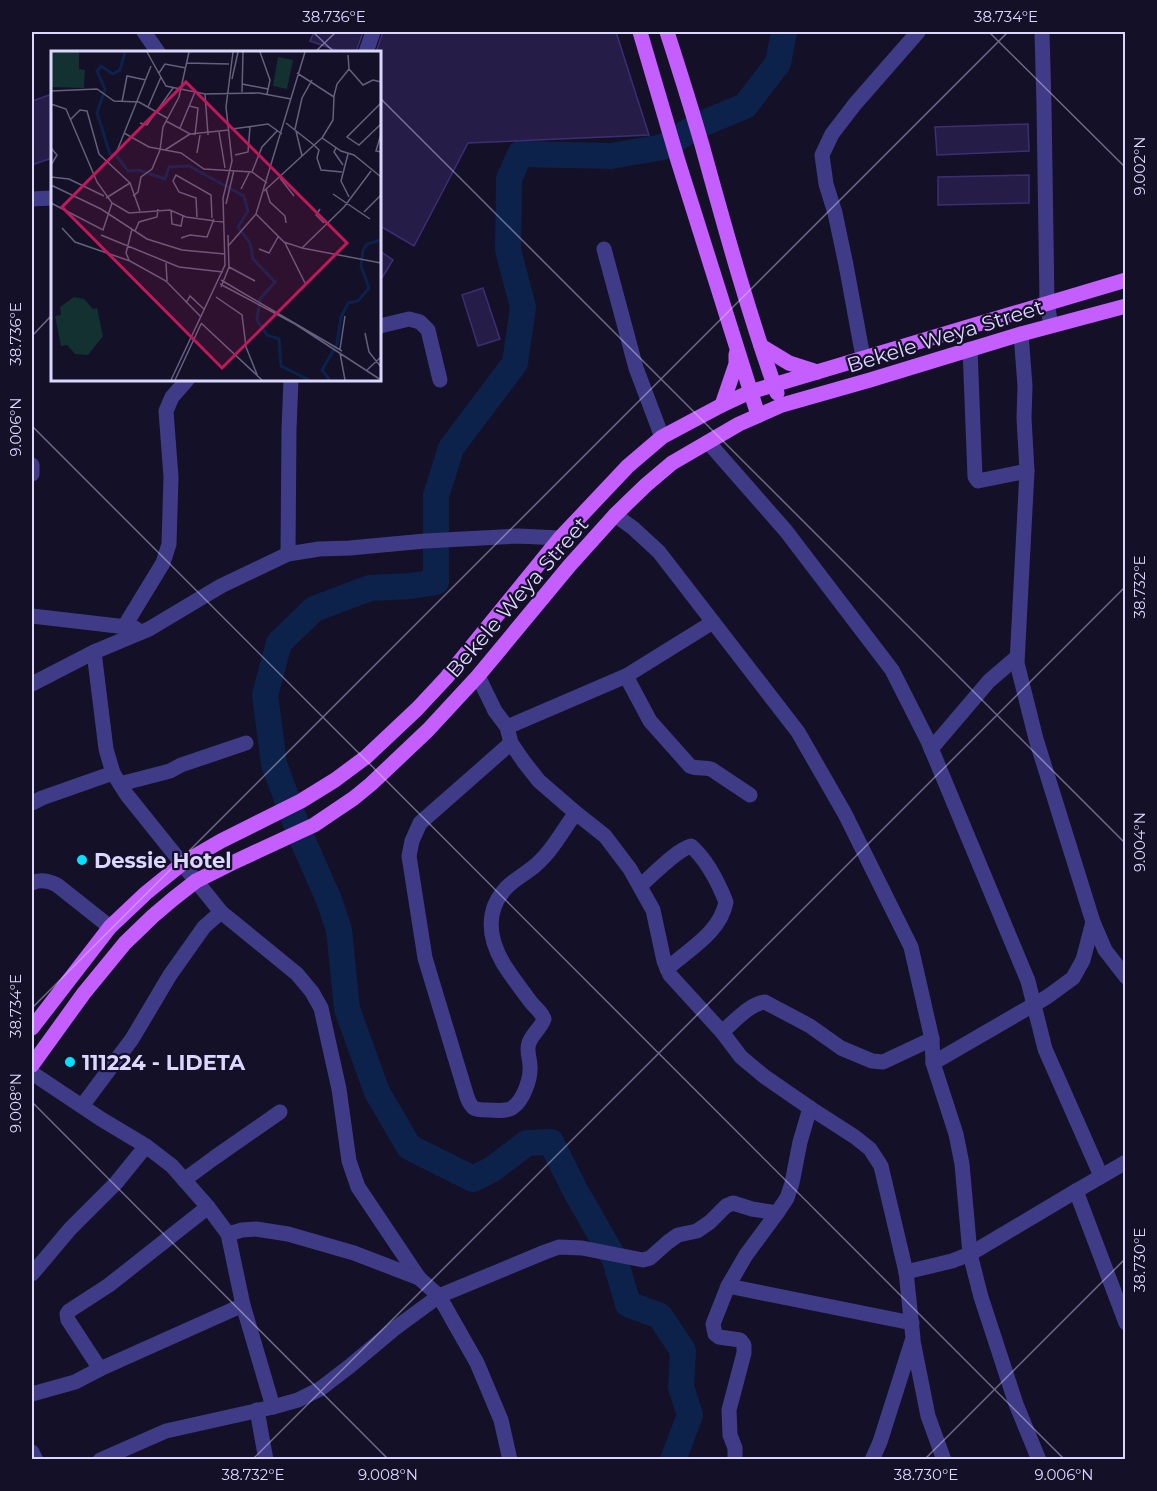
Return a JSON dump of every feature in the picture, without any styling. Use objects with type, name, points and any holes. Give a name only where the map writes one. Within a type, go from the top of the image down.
[{"type":"main road","points":[[640,32],[758,415]]},
{"type":"main road","points":[[667,32],[761,346],[782,405]]},
{"type":"main road","points":[[32,1028],[110,927],[146,893],[183,863],[221,841],[285,810],[335,780],[366,757],[417,710],[468,653],[560,538],[628,466],[662,437],[750,392],[1125,280]]},
{"type":"main road","name":"Bekele Weya Street","points":[[32,1065],[84,993],[126,943],[153,916],[196,881],[314,825],[372,784],[428,730],[478,676],[570,565],[615,515],[672,463],[739,424],[782,405],[1051,325],[1125,306]]},
{"type":"main road","points":[[761,346],[789,363],[817,372]]},
{"type":"main road","points":[[722,405],[736,364],[737,348]]},
{"type":"street","points":[[144,32],[157,51]]},
{"type":"street","points":[[366,51],[373,32]]},
{"type":"street","points":[[863,357],[835,213],[826,184],[822,154],[832,134],[855,104],[918,32]]},
{"type":"street","points":[[1042,32],[1047,303],[1051,325]]},
{"type":"street","points":[[32,199],[51,198]]},
{"type":"street","points":[[604,249],[636,368],[662,437]]},
{"type":"street","points":[[381,326],[409,319],[420,322],[428,330],[440,380]]},
{"type":"street","points":[[1021,334],[1027,471],[1017,657],[1036,739],[1093,922],[1105,950],[1125,977]]},
{"type":"street","points":[[970,349],[976,480],[1027,471]]},
{"type":"street","points":[[124,627],[163,563],[169,544],[171,477],[166,411],[172,397],[186,381]]},
{"type":"street","points":[[288,555],[291,381]]},
{"type":"street","points":[[708,442],[786,531],[892,670],[931,749],[1028,981],[1045,1049],[1101,1176]]},
{"type":"street","points":[[32,465],[32,474]]},
{"type":"street","points":[[615,515],[659,552],[798,732],[845,814],[911,947],[932,1039],[933,1063],[956,1134],[962,1164],[970,1254],[981,1297],[1016,1404],[1038,1460]]},
{"type":"street","points":[[32,684],[94,652],[150,629],[221,586],[288,555],[319,549],[425,541],[518,536],[560,538]]},
{"type":"street","points":[[32,616],[150,629]]},
{"type":"street","points":[[507,727],[626,676],[713,622]]},
{"type":"street","points":[[94,652],[106,749],[116,778],[127,795],[221,912],[297,974],[312,992],[321,1008],[339,1089],[349,1161],[357,1187],[419,1278],[439,1296],[477,1363],[501,1420],[510,1460]]},
{"type":"street","points":[[931,749],[989,681],[1017,657]]},
{"type":"street","points":[[478,676],[495,711],[507,727],[511,743],[539,781],[605,836],[630,869],[653,910],[664,961],[670,975],[722,1032],[741,1057],[765,1077],[855,1137],[870,1149],[881,1166],[906,1272],[912,1331],[928,1416],[944,1460]]},
{"type":"street","points":[[626,676],[650,721],[690,766],[711,769],[750,795]]},
{"type":"street","points":[[32,803],[42,798],[116,778],[170,771],[181,765],[246,743]]},
{"type":"street","points":[[511,743],[420,823],[412,841],[409,856],[425,958],[470,1106],[477,1110],[505,1111],[513,1108],[529,1082],[529,1042],[544,1019],[542,1013],[532,1004],[503,964],[495,947],[490,927],[493,913],[499,897],[508,886],[538,864],[576,813]]},
{"type":"street","points":[[640,886],[685,848],[691,846],[708,867],[726,902],[716,925],[701,941],[667,969]]},
{"type":"street","points":[[32,883],[35,881],[50,882],[57,885],[110,927]]},
{"type":"street","points":[[82,1106],[132,1039],[170,975],[204,927],[221,912]]},
{"type":"street","points":[[933,1063],[1047,997],[1073,978],[1083,960],[1093,922]]},
{"type":"street","points":[[722,1032],[749,1009],[765,1002],[810,1026],[841,1048],[872,1061],[883,1062],[932,1039]]},
{"type":"street","points":[[32,1073],[146,1146],[172,1166],[228,1234],[243,1305],[273,1407]]},
{"type":"street","points":[[735,1460],[735,1448],[730,1435],[729,1410],[744,1345],[740,1340],[719,1337],[715,1334],[713,1324],[728,1286],[746,1255],[787,1198],[810,1108]]},
{"type":"street","points":[[184,1180],[280,1112]]},
{"type":"street","points":[[32,1274],[70,1229],[116,1183],[146,1146]]},
{"type":"street","points":[[906,1272],[952,1261],[970,1254],[1125,1162]]},
{"type":"street","points":[[1076,1191],[1125,1323]]},
{"type":"street","points":[[100,1460],[166,1431],[298,1400],[320,1389],[439,1296],[545,1252],[559,1247],[582,1248],[643,1260],[650,1258],[678,1235],[697,1231],[726,1206],[733,1203],[777,1213]]},
{"type":"street","points":[[100,1369],[68,1320],[69,1311],[109,1285],[208,1207]]},
{"type":"street","points":[[228,1234],[256,1229],[288,1234],[354,1253],[419,1278]]},
{"type":"street","points":[[728,1286],[912,1331]]},
{"type":"street","points":[[32,1394],[75,1382],[243,1305]]},
{"type":"street","points":[[872,1460],[880,1442],[912,1331]]},
{"type":"street","points":[[257,1410],[266,1460]]},
{"type":"street","points":[[32,1452],[36,1460]]},
{"type":"building","points":[[314,32],[363,32],[356,51],[339,51],[310,41]]},
{"type":"building","points":[[383,32],[616,32],[649,135],[468,143],[414,246],[381,227],[381,51],[376,51]]},
{"type":"building","points":[[51,94],[51,158],[32,165],[32,101]]},
{"type":"building","points":[[1028,124],[1029,151],[937,155],[935,127]]},
{"type":"building","points":[[1029,175],[1029,203],[938,205],[938,177]]},
{"type":"building","points":[[381,252],[393,260],[381,279]]},
{"type":"building","points":[[483,288],[500,339],[478,346],[462,295]]},
{"type":"waterway","points":[[673,1460],[690,1415],[681,1387],[683,1351],[660,1316],[628,1304],[615,1260],[576,1192],[551,1142],[527,1143],[491,1170],[473,1179],[409,1147],[377,1092],[347,1009],[339,930],[274,764],[265,695],[279,643],[314,609],[370,588],[436,582],[436,496],[451,448],[515,363],[523,307],[508,250],[509,179],[520,154],[611,156],[663,147],[699,125],[745,106],[778,63],[784,32]]},
{"type":"place","name":"Dessie Hotel","points":[[82,860]]},
{"type":"place","name":"111224 - LIDETA","points":[[70,1062]]}]
